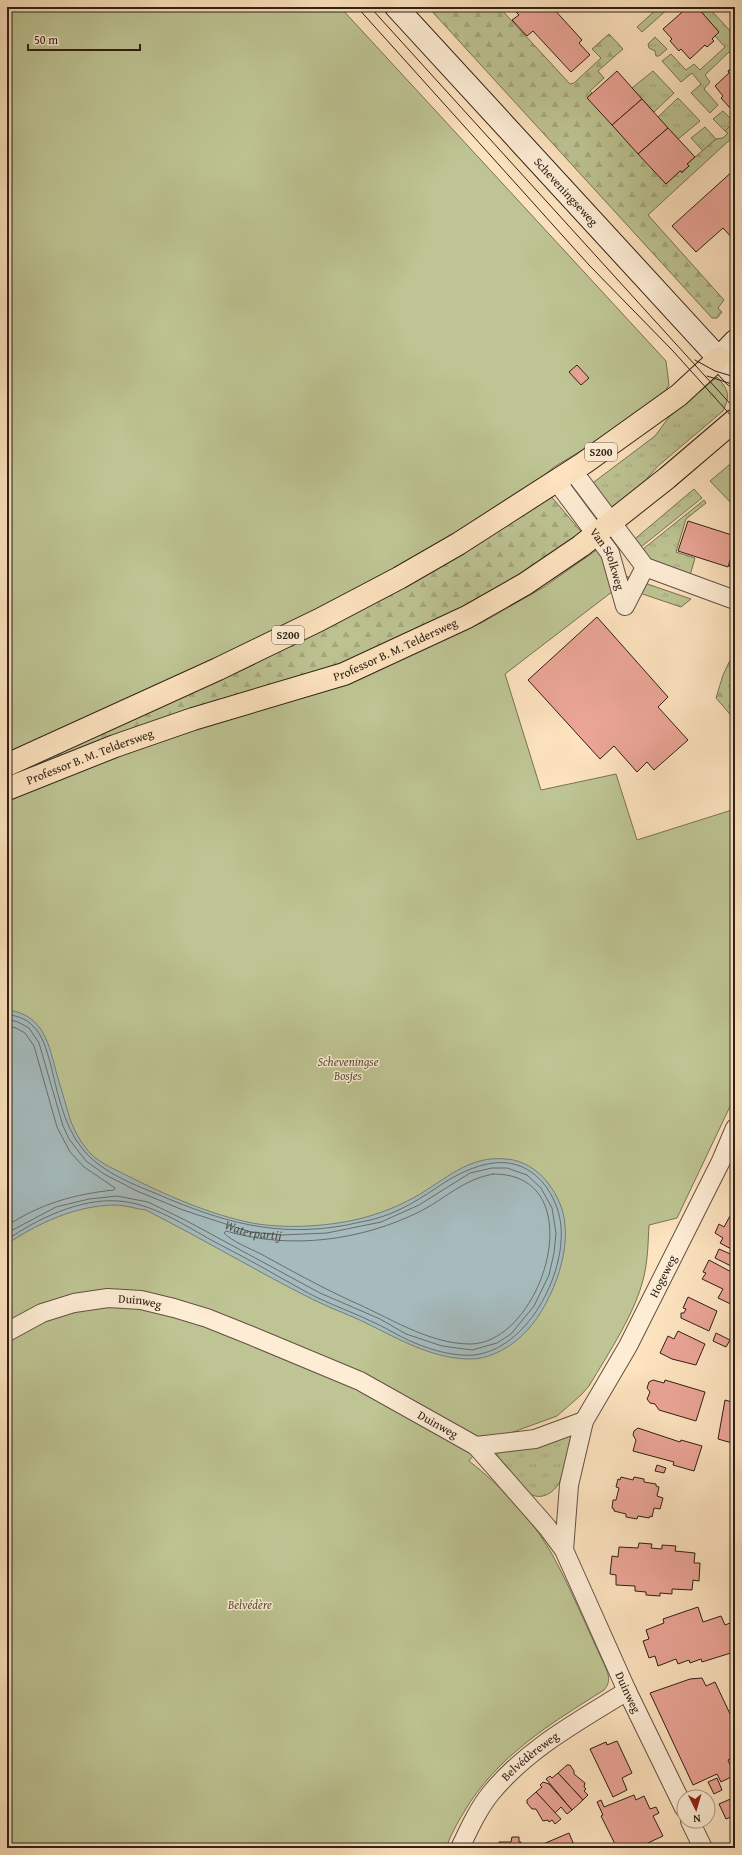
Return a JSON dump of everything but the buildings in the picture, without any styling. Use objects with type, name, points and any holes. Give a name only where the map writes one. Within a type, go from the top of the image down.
[{"type":"main road","name":"Professor B. M. Teldersweg","points":[[7,765],[218,669],[319,620],[451,548],[565,476],[679,395],[719,358]]},
{"type":"main road","name":"Professor B. M. Teldersweg","points":[[7,789],[116,746],[193,719],[313,684],[351,671],[467,617],[525,584],[580,546],[668,478],[735,420]]},
{"type":"street","name":"Scheveningseweg","points":[[396,7],[735,376]]},
{"type":"street","name":"S200","points":[[719,358],[735,341]]},
{"type":"street","name":"Van Stolkweg","points":[[565,476],[604,528],[645,567],[625,606],[604,528]]},
{"type":"street","points":[[645,567],[735,600]]},
{"type":"street","name":"Hogeweg","points":[[564,1550],[569,1485],[584,1421],[628,1346],[721,1161],[735,1128]]},
{"type":"street","name":"Duinweg","points":[[7,1332],[42,1312],[74,1303],[108,1298],[141,1300],[174,1308],[207,1318],[360,1381],[476,1446],[547,1527],[564,1550],[627,1691],[676,1792]]},
{"type":"street","points":[[476,1446],[535,1438],[584,1421]]},
{"type":"street","name":"Belvédèreweg","points":[[460,1848],[472,1821],[491,1793],[514,1768],[542,1744],[627,1691]]},
{"type":"street","points":[[694,1829],[703,1848]]},
{"type":"green space","points":[[7,7],[340,7],[666,361],[669,385],[657,405],[554,467],[535,483],[450,536],[328,606],[7,756]]},
{"type":"green space","points":[[428,7],[499,7],[570,84],[574,83],[601,58],[592,49],[609,34],[623,49],[598,71],[604,78],[590,91],[592,93],[588,98],[666,184],[680,171],[682,173],[689,166],[687,164],[716,139],[723,138],[728,133],[725,131],[735,121],[735,135],[648,215],[724,300],[718,308],[722,312],[717,318],[712,318]]},
{"type":"green space","points":[[659,7],[670,7],[642,32],[637,27]]},
{"type":"green space","points":[[697,7],[708,7],[735,36],[735,58],[729,52],[705,75],[710,82],[704,89],[718,105],[710,113],[691,93],[701,84],[692,73],[681,82],[662,61],[671,54],[686,70],[694,64],[700,70],[725,47],[715,36],[719,32]]},
{"type":"green space","points":[[655,37],[667,49],[659,56],[656,56],[655,51],[649,48],[648,44]]},
{"type":"green space","points":[[653,71],[674,93],[654,112],[632,88]]},
{"type":"green space","points":[[678,98],[700,121],[678,139],[658,117]]},
{"type":"green space","points":[[723,111],[734,122],[725,131],[713,119]]},
{"type":"green space","points":[[705,127],[716,139],[703,151],[691,138]]},
{"type":"green space","points":[[717,377],[724,385],[728,396],[723,411],[658,466],[628,500],[612,511],[590,485],[655,436],[669,417]]},
{"type":"green space","points":[[735,460],[735,507],[710,481]]},
{"type":"green space","points":[[694,489],[702,498],[636,551],[630,543]]},
{"type":"green space","points":[[550,495],[583,534],[496,592],[377,652],[7,782],[7,774]]},
{"type":"green space","points":[[704,500],[706,503],[686,519],[676,552],[695,558],[689,579],[682,577],[638,553]]},
{"type":"green space","name":"Scheveningse Bosjes","points":[[598,549],[616,571],[630,578],[505,674],[541,790],[616,774],[637,840],[735,809],[735,1071],[733,1084],[735,1084],[735,1096],[677,1218],[649,1225],[648,1250],[644,1276],[635,1304],[613,1347],[589,1386],[557,1416],[483,1443],[469,1461],[493,1481],[516,1504],[545,1543],[567,1583],[605,1667],[608,1674],[608,1683],[604,1690],[526,1743],[492,1774],[477,1792],[464,1812],[446,1848],[7,1848],[7,800],[70,772],[481,623],[544,587]]},
{"type":"green space","points":[[616,571],[630,578],[691,599],[681,607],[619,586]]},
{"type":"green space","points":[[735,650],[735,720],[716,698],[723,675]]},
{"type":"green space","points":[[569,1433],[573,1436],[559,1484],[552,1492],[543,1496],[534,1496],[529,1493],[497,1457],[497,1452]]},
{"type":"water","name":"Waterpartij","points":[[7,1010],[19,1013],[29,1018],[37,1024],[43,1033],[51,1053],[71,1122],[80,1140],[92,1155],[108,1166],[156,1189],[220,1215],[267,1225],[316,1226],[333,1224],[365,1217],[393,1208],[415,1197],[458,1170],[480,1161],[506,1159],[518,1161],[530,1166],[544,1178],[560,1202],[565,1225],[565,1240],[559,1272],[546,1303],[528,1330],[507,1347],[496,1353],[477,1359],[458,1358],[433,1353],[422,1349],[361,1320],[322,1304],[146,1210],[116,1205],[87,1208],[45,1222],[7,1244]]},
{"type":"tram line","points":[[357,7],[589,265],[673,351],[735,420]]},
{"type":"tram line","points":[[370,7],[735,409]]},
{"type":"tram line","points":[[695,360],[715,371],[735,377]]},
{"type":"tram line","points":[[707,376],[735,385]]},
{"type":"park label","name":"Belvédère","points":[[250,1605]]}]
